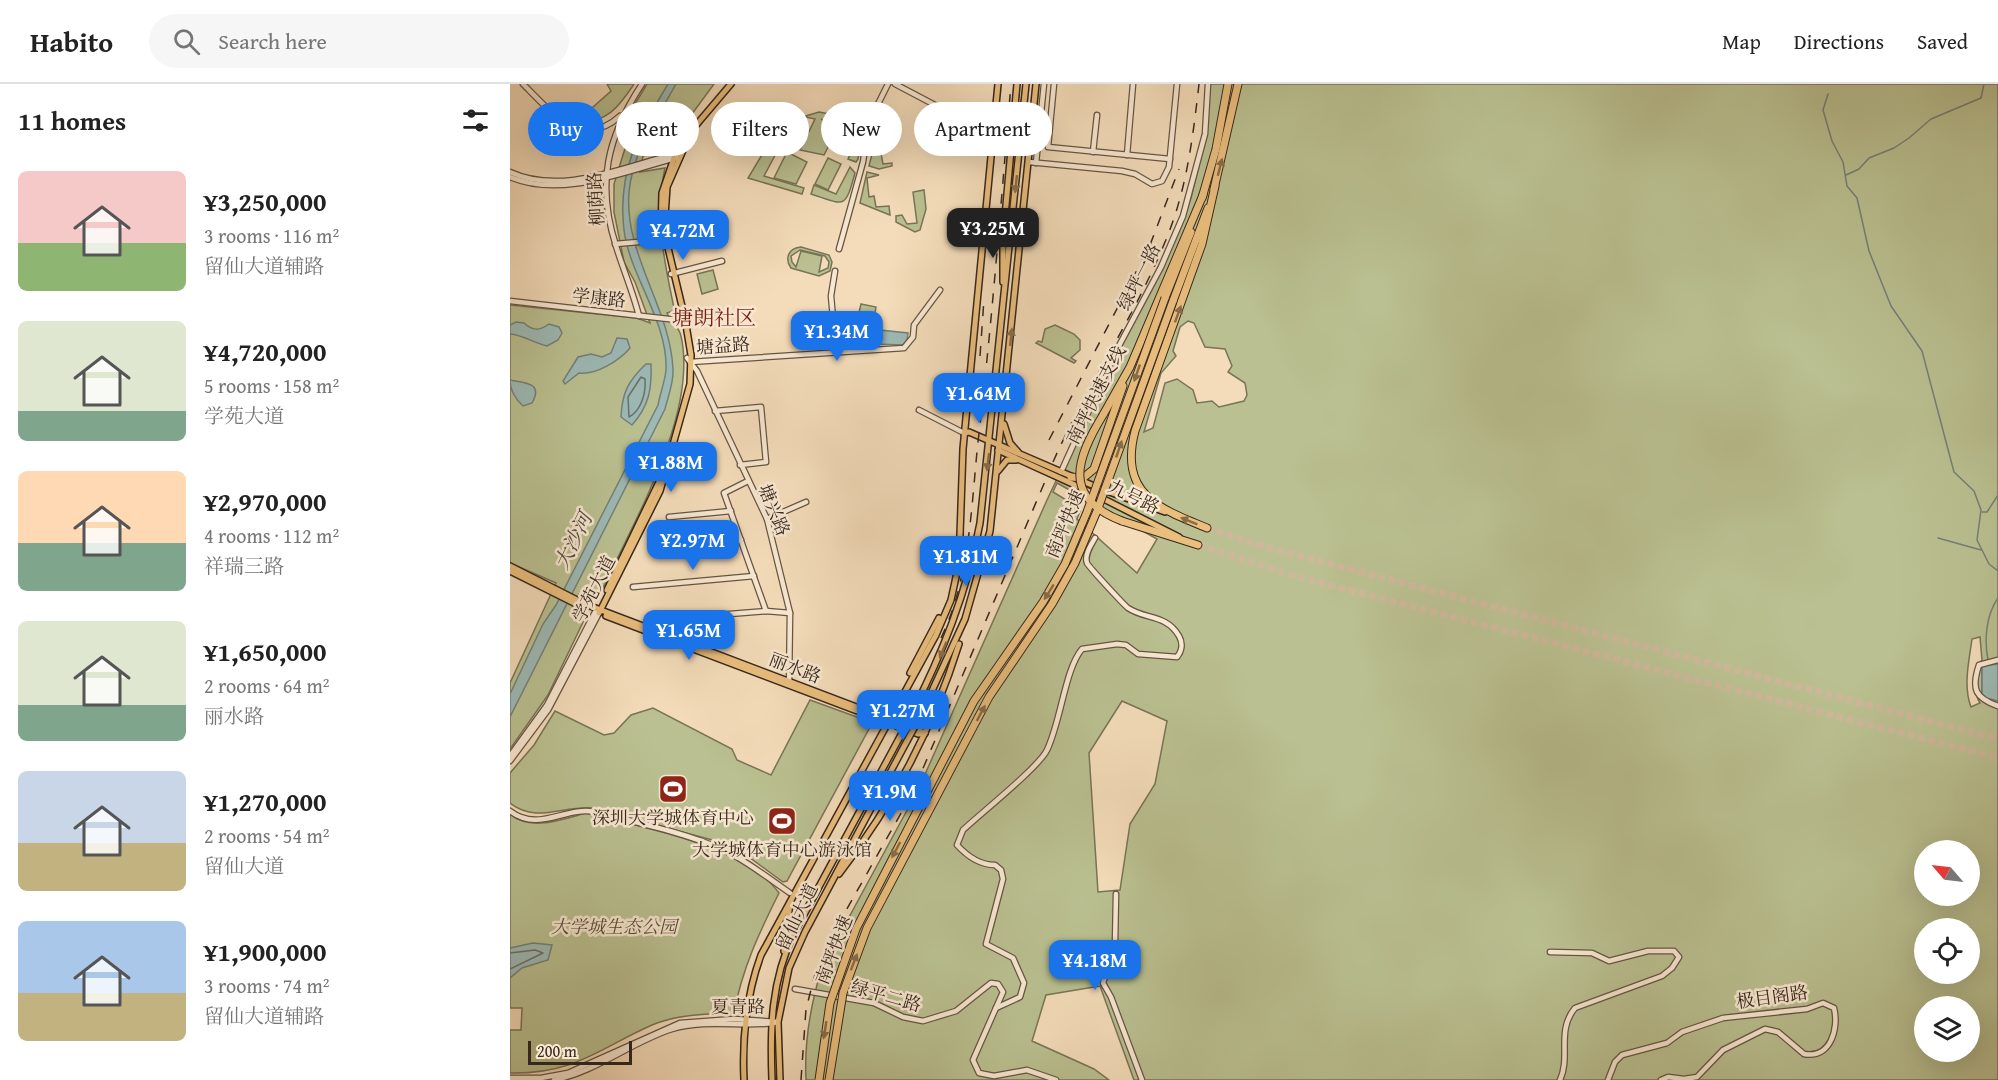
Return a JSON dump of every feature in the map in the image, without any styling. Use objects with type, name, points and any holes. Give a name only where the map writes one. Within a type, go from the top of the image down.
[{"type":"highway","name":"南坪快速","points":[[819,1080],[830,1003],[856,929],[974,701],[1043,602],[1065,564],[1095,492],[1203,195],[1216,148],[1228,84]]},
{"type":"highway","name":"南坪快速","points":[[829,1080],[843,993],[867,928],[989,697],[1052,604],[1075,563],[1097,511],[1215,186],[1238,84]]},
{"type":"highway","points":[[1207,528],[1172,514],[1151,500],[1131,472],[1132,446],[1202,244],[1215,186]]},
{"type":"highway","name":"南坪快速支线","points":[[1198,545],[1122,521],[1093,506],[1085,495],[1080,479],[1082,453],[1130,367],[1203,195]]},
{"type":"highway","points":[[1071,477],[1083,478],[1094,469],[1130,367]]},
{"type":"main road","name":"学苑大道","points":[[598,611],[660,491],[686,401],[691,374],[684,321],[662,240],[661,201],[675,157],[694,121],[726,84]]},
{"type":"main road","name":"学苑大道","points":[[672,274],[663,214],[675,157],[696,123],[731,84]]},
{"type":"main road","points":[[994,102],[997,84]]},
{"type":"main road","points":[[742,1080],[743,1021],[748,983],[758,953],[886,720],[936,635],[956,580],[962,432],[997,84]]},
{"type":"main road","points":[[1003,313],[1005,211],[1017,84]]},
{"type":"main road","name":"留仙大道","points":[[772,1080],[773,996],[782,962],[794,933],[910,717],[942,651],[969,577],[980,523],[991,442],[1026,84]]},
{"type":"main road","name":"留仙大道","points":[[780,1080],[778,1022],[786,978],[799,945],[920,717],[965,620],[984,561],[997,476],[1036,84]]},
{"type":"main road","points":[[886,720],[936,626],[953,579],[957,550],[962,432],[988,156]]},
{"type":"main road","name":"学苑大道","points":[[598,611],[660,481],[685,396],[688,361]]},
{"type":"main road","points":[[691,374],[699,374]]},
{"type":"main road","points":[[1003,410],[1005,429],[1010,443],[1024,459]]},
{"type":"main road","points":[[976,435],[985,433],[993,422]]},
{"type":"main road","points":[[962,432],[991,442]]},
{"type":"main road","name":"九号路","points":[[991,442],[1181,538]]},
{"type":"main road","points":[[997,476],[1007,460],[1024,459]]},
{"type":"main road","name":"九号路","points":[[1024,459],[1172,514]]},
{"type":"main road","name":"丽水路","points":[[510,568],[552,591],[598,611],[918,734],[925,733]]},
{"type":"main road","name":"丽水路","points":[[598,611],[789,683]]},
{"type":"main road","points":[[826,893],[879,818],[925,733],[953,662],[965,620]]},
{"type":"main road","points":[[782,962],[790,896]]},
{"type":"street","points":[[523,84],[557,118],[572,126],[585,129],[600,127],[616,120]]},
{"type":"street","name":"柳荫路","points":[[630,102],[642,84]]},
{"type":"street","points":[[839,249],[863,162],[869,122],[888,84]]},
{"type":"street","points":[[895,84],[929,102]]},
{"type":"street","points":[[1036,163],[1044,84]]},
{"type":"street","points":[[1054,84],[1048,147],[1170,159]]},
{"type":"street","points":[[1126,155],[1133,84]]},
{"type":"street","points":[[1029,162],[1115,170],[1131,173],[1152,184],[1162,181],[1168,173],[1177,84]]},
{"type":"street","name":"绿坪一路","points":[[1061,472],[1108,367],[1161,267],[1184,216],[1204,134],[1208,84]]},
{"type":"street","points":[[1093,152],[1097,116]]},
{"type":"street","name":"柳荫路","points":[[616,129],[606,174],[606,205],[639,316]]},
{"type":"street","points":[[510,177],[531,184],[572,185],[675,157]]},
{"type":"street","points":[[510,172],[531,180],[552,182],[606,174]]},
{"type":"street","points":[[616,244],[662,240]]},
{"type":"street","points":[[672,274],[722,261]]},
{"type":"street","points":[[836,271],[831,296],[836,351]]},
{"type":"street","name":"塘益路","points":[[688,361],[904,348],[913,337],[914,325],[940,290]]},
{"type":"street","name":"学康路","points":[[510,301],[684,321]]},
{"type":"street","name":"塘兴路","points":[[688,361],[699,374],[767,519],[790,613],[789,683]]},
{"type":"street","points":[[716,411],[761,408],[766,462],[740,465]]},
{"type":"street","points":[[919,410],[962,432]]},
{"type":"street","points":[[748,481],[724,493],[766,611]]},
{"type":"street","points":[[767,519],[806,502]]},
{"type":"street","points":[[669,517],[731,511]]},
{"type":"street","points":[[996,1008],[1020,998],[1024,983],[1012,958],[986,944],[1003,879],[995,865],[983,865],[962,851],[957,845],[958,838],[963,830],[1041,761],[1056,730],[1070,667],[1083,649],[1117,644],[1126,645],[1145,655],[1177,657],[1180,653],[1181,640],[1172,626],[1161,618],[1126,607],[1089,566],[1086,557],[1095,538]]},
{"type":"street","points":[[660,547],[741,540]]},
{"type":"street","points":[[633,587],[754,576]]},
{"type":"street","name":"学苑大道","points":[[510,756],[547,705],[598,611]]},
{"type":"street","name":"学苑大道","points":[[510,761],[548,710],[598,611]]},
{"type":"street","points":[[656,631],[661,622],[667,619],[766,611],[790,613]]},
{"type":"street","points":[[1998,660],[1984,663],[1978,668],[1977,692],[1982,701],[1998,706]]},
{"type":"street","points":[[510,811],[520,818],[535,821],[592,812],[689,838],[737,857],[790,896]]},
{"type":"street","points":[[1116,894],[1115,945],[1103,983],[1111,996],[1142,1080]]},
{"type":"street","points":[[1550,952],[1592,952],[1609,961],[1648,951],[1674,951],[1679,959],[1662,976],[1575,1008],[1568,1019],[1563,1035],[1565,1063],[1560,1080]]},
{"type":"street","points":[[781,998],[795,989],[786,978]]},
{"type":"street","name":"绿平二路","points":[[795,989],[874,1003],[903,1017],[923,1021],[957,1011],[991,983],[998,984],[1003,992],[973,1060],[979,1073],[994,1076],[1027,1070],[1056,1080]]},
{"type":"street","name":"极目阁路","points":[[1608,1080],[1615,1062],[1622,1055],[1667,1043],[1682,1032],[1723,1018],[1807,1009],[1822,1003],[1834,1008],[1835,1024],[1832,1040],[1828,1047],[1816,1053],[1804,1054],[1778,1032],[1765,1029],[1723,1050],[1697,1077],[1684,1079],[1668,1077],[1661,1080]]},
{"type":"street","name":"夏青路","points":[[554,1080],[581,1072],[673,1029],[700,1024],[743,1021]]},
{"type":"street","name":"夏青路","points":[[510,1078],[541,1078],[568,1073],[680,1023],[778,1022]]},
{"type":"green space","points":[[607,84],[634,84],[621,102],[616,102],[616,108],[604,117],[604,102],[599,102],[611,91]]},
{"type":"green space","points":[[647,84],[714,84],[699,104],[699,102],[636,102]]},
{"type":"green space","points":[[1209,84],[1998,84],[1998,664],[1982,666],[1982,697],[1998,701],[1998,1080],[1134,1080],[1100,986],[1046,995],[1032,1041],[1094,1069],[1109,1080],[806,1080],[809,1023],[822,967],[918,790],[1047,500],[1114,358],[1161,268],[1191,198],[1206,135]],"holes":[[[1188,321],[1194,323],[1205,347],[1225,349],[1232,366],[1228,372],[1245,383],[1247,395],[1244,401],[1219,407],[1212,401],[1197,403],[1193,390],[1177,379],[1165,383],[1153,428],[1144,432],[1161,373],[1176,356],[1173,351],[1180,327]],[[1057,483],[1157,539],[1137,573],[1077,519],[1081,509],[1053,492]],[[1980,637],[1982,660],[1976,682],[1980,703],[1971,707],[1967,682],[1972,639]],[[1122,701],[1167,721],[1155,784],[1130,824],[1120,890],[1098,892],[1089,753]]]},
{"type":"green space","points":[[821,112],[821,154],[809,152],[809,131],[815,119],[809,118],[809,115]]},
{"type":"green space","points":[[623,156],[643,156],[640,172],[665,168],[660,221],[674,308],[673,311],[667,313],[681,336],[684,366],[681,397],[661,464],[632,529],[604,586],[594,598],[579,594],[573,609],[585,618],[548,695],[510,749],[510,683],[556,583],[510,563],[510,305],[637,318],[650,323],[635,282],[624,262],[614,212],[614,184]]},
{"type":"green space","points":[[761,156],[775,156],[764,176],[804,188],[802,194],[748,178]]},
{"type":"green space","points":[[785,156],[795,156],[807,162],[796,184],[774,178]]},
{"type":"green space","points":[[849,156],[859,156],[856,162],[848,159]]},
{"type":"green space","points":[[872,156],[882,156],[883,164],[892,163],[892,166],[879,169],[869,166]]},
{"type":"green space","points":[[828,158],[841,164],[828,190],[815,184]]},
{"type":"green space","points":[[850,167],[855,173],[849,193],[842,202],[811,194],[814,185],[836,194]]},
{"type":"green space","points":[[867,172],[879,175],[867,178],[869,197],[874,196],[876,207],[889,206],[890,215],[860,203]]},
{"type":"green space","points":[[924,190],[926,209],[920,230],[915,232],[896,222],[896,216],[902,215],[907,224],[917,223],[913,192]]},
{"type":"green space","points":[[801,247],[829,255],[832,262],[830,271],[819,276],[791,268],[788,257],[793,249]],"holes":[[[800,250],[825,256],[829,262],[828,268],[819,272],[822,256],[801,251],[796,267],[791,256]]]},
{"type":"green space","points":[[713,270],[718,289],[702,294],[697,274]]},
{"type":"green space","points":[[861,304],[876,307],[873,324],[857,321]]},
{"type":"green space","points":[[1055,325],[1074,334],[1080,340],[1080,350],[1071,358],[1076,361],[1074,363],[1036,343],[1042,342],[1045,329]]},
{"type":"green space","name":"深圳大学城体育中心","points":[[810,700],[865,720],[870,727],[787,881],[783,882],[746,855],[716,841],[593,808],[540,813],[520,809],[510,803],[510,773],[534,745],[555,711],[604,735],[614,733],[631,715],[653,708],[732,749],[737,760],[771,775]]},
{"type":"green space","name":"大学城生态公园","points":[[586,813],[662,832],[717,850],[742,862],[763,876],[779,893],[752,952],[734,1013],[693,1015],[662,1021],[569,1065],[533,1072],[510,1073],[510,1030],[521,1030],[522,1008],[510,1008],[510,814],[527,822],[537,823],[557,821]]},
{"type":"water","points":[[668,84],[676,84],[666,102],[658,102]]},
{"type":"water","points":[[631,156],[638,156],[631,177],[629,215],[633,238],[670,346],[673,369],[671,389],[665,409],[510,717],[510,694],[543,624],[556,605],[658,405],[664,383],[665,352],[661,334],[633,265],[624,230],[624,189]]},
{"type":"water","points":[[516,322],[536,329],[549,324],[559,327],[562,333],[558,340],[547,346],[510,334],[510,325]]},
{"type":"water","points":[[861,328],[908,333],[907,340],[903,345],[845,343],[846,335]]},
{"type":"water","points":[[617,338],[627,339],[630,348],[625,353],[600,369],[579,373],[565,384],[563,381],[578,357],[591,354],[602,357],[611,353]]},
{"type":"water","points":[[646,364],[651,364],[648,397],[632,425],[621,417],[623,401],[630,382]]},
{"type":"water","points":[[510,380],[534,387],[536,391],[532,403],[523,406],[520,404],[512,391]]},
{"type":"water","points":[[1998,664],[1998,701],[1982,697],[1982,666]]},
{"type":"water","points":[[533,943],[552,945],[548,960],[522,968],[510,978],[510,948]]},
{"type":"waterway","points":[[1846,175],[1859,169],[1869,158],[1894,148],[1931,119],[1981,98],[1984,84]]},
{"type":"waterway","points":[[1828,94],[1823,110],[1832,141],[1843,162],[1847,186],[1857,198],[1869,251],[1891,306],[1922,351],[1954,472],[1974,491],[1981,510],[1977,540],[1989,564],[1998,571]]},
{"type":"waterway","points":[[1982,512],[1987,512],[1998,495]]},
{"type":"waterway","points":[[1938,538],[1981,550]]},
{"type":"waterway","points":[[1988,660],[1987,628],[1998,598]]},
{"type":"tunnel","points":[[1207,528],[1265,547],[1998,739]]},
{"type":"tunnel","points":[[1198,545],[1298,577],[1998,758]]},
{"type":"railway","points":[[941,638],[958,591],[968,542],[992,308],[1011,84]]},
{"type":"railway","points":[[1053,462],[1066,433],[1141,294],[1167,237],[1184,181],[1192,142],[1199,84]]},
{"type":"railway","points":[[1049,440],[1150,245],[1179,169]]},
{"type":"railway","points":[[980,356],[984,299]]},
{"type":"railway","points":[[801,1080],[806,1009],[817,967],[835,930],[913,792],[1046,479]]},
{"type":"place","name":"深圳大学城体育中心","points":[[673,789]]},
{"type":"place","name":"大学城体育中心游泳馆","points":[[782,821]]},
{"type":"district","name":"塘朗社区","points":[[714,318]]},
{"type":"water label","name":"大沙河","points":[[573,541]]}]
